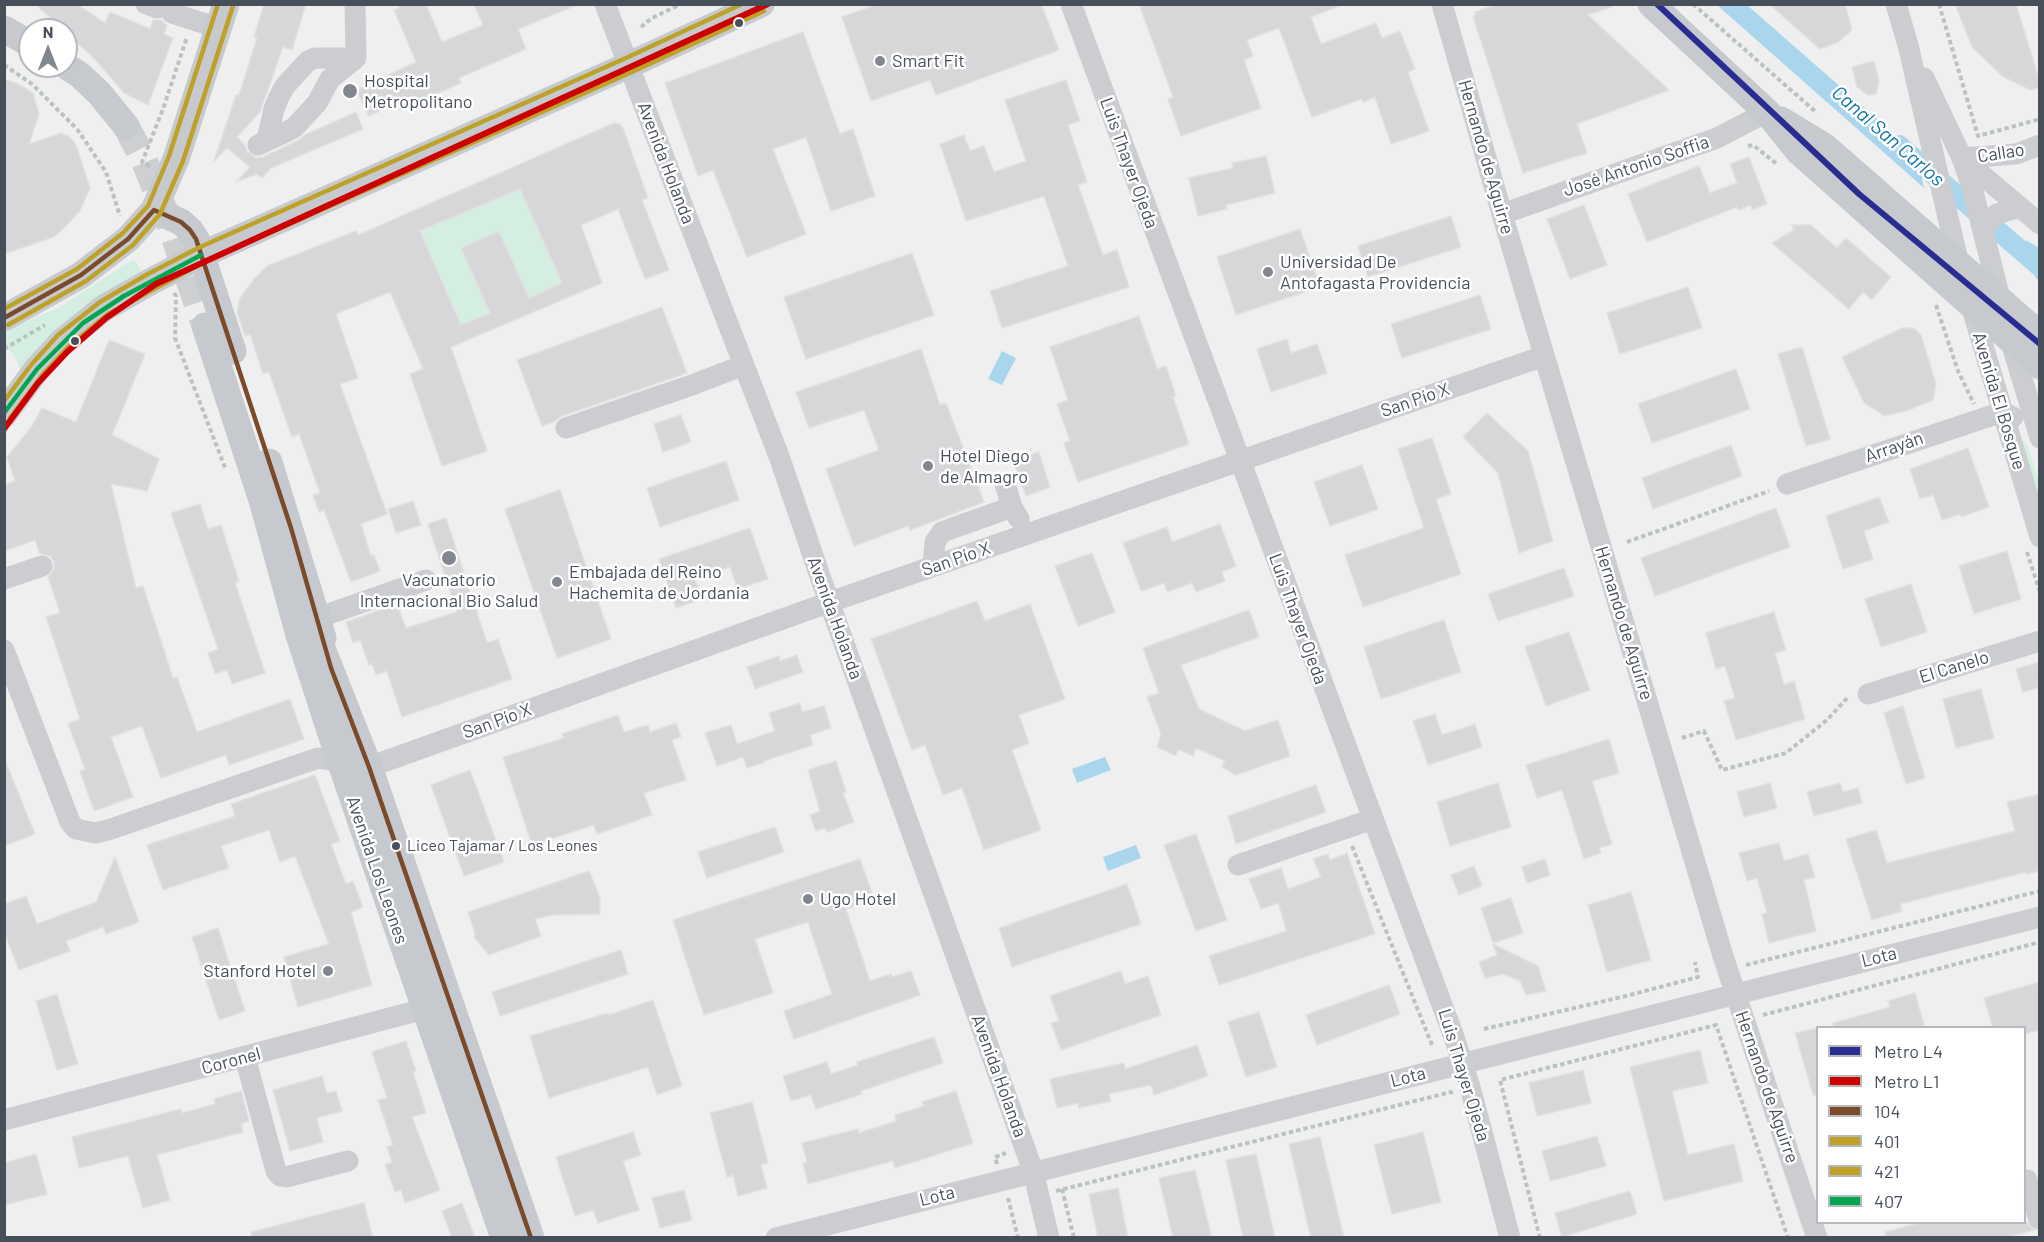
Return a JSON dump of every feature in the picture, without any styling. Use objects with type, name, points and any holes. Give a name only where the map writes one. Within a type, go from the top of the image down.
[{"type":"main road","points":[[7,411],[37,369],[63,341],[83,323],[124,296],[201,255],[761,4]]},
{"type":"main road","points":[[1651,4],[1767,112],[1799,152],[2040,366]]},
{"type":"main road","points":[[4,318],[81,275],[128,240],[154,210],[171,175],[222,16]]},
{"type":"main road","points":[[4,29],[18,37]]},
{"type":"main road","points":[[78,74],[126,126]]},
{"type":"main road","points":[[1767,112],[1824,146],[1957,256],[2001,302],[2040,335]]},
{"type":"main road","points":[[154,210],[181,222],[190,230],[201,255],[291,528],[330,668]]},
{"type":"main road","name":"Avenida Los Leones","points":[[206,326],[262,500],[299,635],[340,762],[504,1238]]},
{"type":"main road","points":[[4,376],[9,387],[7,411]]},
{"type":"main road","name":"Avenida Los Leones","points":[[262,500],[369,767],[531,1238]]},
{"type":"street","points":[[355,4],[356,58]]},
{"type":"street","name":"Avenida Holanda","points":[[604,4],[780,459],[1033,1171],[1049,1238]]},
{"type":"street","name":"Luis Thayer Ojeda","points":[[1071,4],[1462,1063],[1510,1238]]},
{"type":"street","name":"Hernando de Aguirre","points":[[1442,4],[1544,356],[1735,994],[1816,1228]]},
{"type":"street","points":[[1896,4],[1908,45]]},
{"type":"street","points":[[157,7],[192,20],[222,16]]},
{"type":"street","name":"Avenida El Bosque","points":[[1908,45],[1957,256],[2040,537]]},
{"type":"street","name":"Avenida El Bosque","points":[[1908,45],[1984,205],[1991,259],[2001,302],[2039,438]]},
{"type":"street","points":[[356,58],[330,79],[317,103],[294,128],[262,143],[274,108],[285,86],[308,60],[356,58]]},
{"type":"street","name":"José Antonio Soffia","points":[[1502,214],[1717,138],[1767,112]]},
{"type":"street","points":[[1925,123],[1962,158]]},
{"type":"street","name":"Callao","points":[[1962,158],[2016,154],[2040,145]]},
{"type":"street","points":[[1984,205],[2001,166],[2016,154]]},
{"type":"street","points":[[1984,205],[2019,207],[2040,224]]},
{"type":"street","points":[[1984,205],[2019,207]]},
{"type":"street","name":"San Pío X","points":[[369,767],[830,602],[1544,356]]},
{"type":"street","points":[[566,428],[702,382],[744,365]]},
{"type":"street","points":[[2002,412],[2020,420],[2039,438]]},
{"type":"street","name":"Arrayán","points":[[1787,484],[2002,412]]},
{"type":"street","points":[[1005,484],[1024,535]]},
{"type":"street","points":[[933,566],[935,542],[942,532],[1012,507]]},
{"type":"street","points":[[4,579],[42,566]]},
{"type":"street","points":[[317,618],[426,580]]},
{"type":"street","name":"El Canelo","points":[[1858,694],[2040,641]]},
{"type":"street","points":[[4,650],[70,822],[76,829],[95,833],[108,830],[310,760],[324,758],[340,762]]},
{"type":"street","points":[[1238,865],[1373,819]]},
{"type":"street","name":"Lota","points":[[776,1238],[2040,917]]},
{"type":"street","points":[[424,1009],[440,1011],[456,1019]]},
{"type":"street","name":"Coronel","points":[[4,1120],[424,1009]]},
{"type":"street","points":[[245,1057],[276,1171],[280,1176],[286,1177],[348,1161]]},
{"type":"street","points":[[2026,1180],[2039,1219]]},
{"type":"path","points":[[641,27],[652,18],[681,4]]},
{"type":"path","points":[[1694,4],[1823,119]]},
{"type":"path","points":[[1939,4],[1978,136],[2040,119]]},
{"type":"path","points":[[171,175],[142,162],[163,110],[192,20]]},
{"type":"path","points":[[4,65],[32,84],[77,129],[105,172],[128,240]]},
{"type":"path","points":[[1934,299],[1958,371],[1976,407]]},
{"type":"path","points":[[1627,542],[1787,484]]},
{"type":"path","points":[[1682,738],[1704,731],[1722,770],[1785,753],[1858,694]]},
{"type":"path","points":[[1348,838],[1432,1045]]},
{"type":"path","points":[[1744,958],[1746,965],[2040,891]]},
{"type":"path","points":[[1771,1011],[2040,942]]},
{"type":"path","points":[[1484,1029],[1698,977],[1695,962]]},
{"type":"path","points":[[1540,1238],[1500,1080],[1716,1025],[1788,1238]]},
{"type":"path","points":[[1074,1238],[1063,1190],[1451,1092]]},
{"type":"path","points":[[1008,1199],[1018,1238]]},
{"type":"green space","points":[[520,189],[562,283],[529,298],[499,231],[461,248],[490,313],[461,325],[420,231]]},
{"type":"green space","points":[[134,259],[143,274],[22,382],[18,363],[5,343],[4,331],[58,308]]},
{"type":"green space","points":[[2017,437],[2023,440],[2028,447],[2039,480],[2039,511]]},
{"type":"water","points":[[1717,5],[1747,5],[1916,153],[1924,188]]},
{"type":"water","points":[[2026,240],[2039,248],[2039,281],[2035,277]]},
{"type":"water","points":[[1002,351],[1016,358],[1002,385],[988,379]]},
{"type":"water","points":[[1105,757],[1111,770],[1077,783],[1072,769]]},
{"type":"water","points":[[1136,845],[1141,858],[1108,871],[1103,857]]},
{"type":"building","points":[[35,4],[77,4],[105,23],[110,12],[150,29],[153,20],[161,20],[167,25],[164,34],[173,38],[148,105],[124,93],[92,56],[78,44],[78,18],[50,18]]},
{"type":"building","points":[[264,4],[306,4],[292,50],[283,47],[260,112],[237,137],[245,145],[247,151],[256,158],[263,157],[356,112],[363,129],[271,168],[262,178],[257,174],[236,182],[250,167],[227,148],[214,161],[236,95],[239,95],[257,38],[254,37]]},
{"type":"building","points":[[398,4],[426,4],[442,42],[483,25],[474,4],[577,5],[518,29],[526,49],[459,78],[461,83],[400,110],[396,103],[369,116],[356,90],[416,62],[394,10],[399,8]]},
{"type":"building","points":[[878,4],[1041,4],[1059,50],[936,95],[930,80],[871,101],[842,17]]},
{"type":"building","points":[[1139,4],[1339,4],[1339,6],[1311,17],[1321,44],[1376,23],[1382,38],[1400,31],[1415,69],[1408,72],[1429,131],[1391,144],[1375,97],[1363,102],[1362,99],[1312,117],[1279,28],[1247,40],[1253,56],[1244,60],[1261,108],[1181,136],[1168,99],[1173,97]]},
{"type":"building","points":[[1497,4],[1611,4],[1612,7],[1588,15],[1669,90],[1577,124],[1587,153],[1523,173],[1473,16],[1476,15],[1475,12]]},
{"type":"building","points":[[1769,4],[1845,4],[1852,30],[1838,42],[1820,49]]},
{"type":"building","points":[[1955,4],[2016,4],[2040,88],[2030,90],[2002,76],[1972,47]]},
{"type":"building","points":[[803,32],[840,134],[853,129],[875,196],[831,211],[806,137],[773,149],[806,234],[747,257],[713,170],[698,176],[665,83]]},
{"type":"building","points":[[1874,61],[1879,81],[1876,94],[1868,95],[1857,87],[1852,67]]},
{"type":"building","points":[[4,79],[33,93],[39,114],[29,144],[61,133],[70,137],[75,143],[90,188],[80,211],[54,237],[4,254]]},
{"type":"building","points":[[1066,80],[1080,121],[1068,125],[1087,182],[1078,185],[1103,255],[1117,250],[1129,287],[1002,328],[990,291],[1068,266],[1044,196],[966,221],[940,144],[964,135],[970,151],[984,146],[994,172],[1026,161],[1005,100]]},
{"type":"building","points":[[614,123],[620,124],[623,128],[648,198],[642,200],[669,270],[645,279],[618,209],[581,225],[602,283],[451,347],[487,451],[442,466],[410,374],[423,369],[390,292],[336,314],[358,378],[340,384],[387,514],[361,524],[371,556],[374,555],[380,571],[351,582],[324,510],[319,512],[313,495],[320,493],[299,434],[292,437],[269,372],[263,374],[250,334],[245,336],[237,312],[240,298],[267,266],[356,231],[358,235]],"holes":[[[520,189],[562,283],[529,298],[499,231],[461,248],[490,313],[461,325],[420,231]]]},
{"type":"building","points":[[1266,156],[1275,193],[1226,205],[1227,209],[1198,216],[1189,178],[1233,168],[1232,163]]},
{"type":"building","points":[[1749,157],[1767,204],[1752,210],[1751,205],[1738,210],[1737,207],[1647,242],[1628,194],[1699,166],[1710,193],[1737,183],[1730,164]]},
{"type":"building","points":[[1584,205],[1607,265],[1570,279],[1547,219]]},
{"type":"building","points":[[1451,216],[1461,247],[1368,277],[1358,246]]},
{"type":"building","points":[[1791,225],[1811,225],[1837,248],[1846,238],[1891,277],[1872,300],[1863,292],[1849,309],[1772,243],[1794,230]]},
{"type":"building","name":"Universidad De Antofagasta Providencia","points":[[1300,229],[1320,287],[1236,315],[1217,257]]},
{"type":"building","points":[[912,253],[934,315],[806,359],[784,297]]},
{"type":"building","points":[[1688,287],[1702,328],[1620,354],[1607,313]]},
{"type":"building","points":[[1480,295],[1491,329],[1402,358],[1391,324]]},
{"type":"building","points":[[662,307],[687,373],[562,416],[542,426],[517,360]]},
{"type":"building","points":[[1139,316],[1157,369],[1166,366],[1176,396],[1173,397],[1189,444],[1078,482],[1064,443],[1070,441],[1057,404],[1068,400],[1050,347]]},
{"type":"building","points":[[1902,328],[1914,328],[1921,335],[1936,384],[1933,400],[1906,411],[1885,416],[1864,403],[1842,357]]},
{"type":"building","points":[[1287,339],[1291,353],[1317,344],[1327,373],[1271,392],[1257,349]]},
{"type":"building","points":[[109,340],[145,354],[112,435],[159,459],[147,491],[111,484],[136,588],[143,586],[173,678],[177,677],[197,732],[290,699],[304,739],[229,765],[226,755],[161,778],[142,726],[111,737],[133,797],[94,811],[80,771],[85,769],[68,724],[80,719],[46,617],[60,613],[48,577],[54,569],[54,562],[50,556],[40,554],[35,540],[4,551],[4,485],[15,481],[7,457],[32,426],[42,408],[76,422]]},
{"type":"building","points":[[1802,347],[1830,439],[1806,446],[1778,354]]},
{"type":"building","points":[[921,349],[940,405],[946,403],[984,502],[910,530],[908,526],[854,546],[826,469],[879,450],[864,410],[809,428],[796,392]]},
{"type":"building","points":[[1736,369],[1750,409],[1652,443],[1638,404]]},
{"type":"building","points":[[1487,413],[1528,451],[1553,541],[1519,553],[1498,473],[1463,437]]},
{"type":"building","points":[[681,415],[691,442],[663,452],[654,424]]},
{"type":"building","points":[[1432,438],[1451,494],[1436,499],[1461,574],[1363,607],[1345,555],[1424,528],[1398,449]]},
{"type":"building","points":[[1731,445],[1742,476],[1653,509],[1642,478]]},
{"type":"building","points":[[1968,448],[1989,507],[1961,517],[1960,514],[1942,520],[1933,495],[1920,499],[1910,469]]},
{"type":"building","points":[[1039,452],[1050,487],[1026,496],[1013,461]]},
{"type":"building","points":[[726,461],[739,500],[660,527],[647,488]]},
{"type":"building","points":[[1362,465],[1378,509],[1330,526],[1314,482]]},
{"type":"building","points":[[560,490],[611,639],[557,658],[505,509]]},
{"type":"building","points":[[1879,497],[1889,522],[1864,531],[1873,559],[1843,569],[1826,516]]},
{"type":"building","points":[[413,501],[421,525],[396,533],[388,509]]},
{"type":"building","points":[[200,504],[208,529],[221,525],[239,581],[235,583],[265,673],[232,684],[227,670],[215,674],[208,653],[218,649],[171,513]]},
{"type":"building","points":[[1776,508],[1790,547],[1655,596],[1641,558]]},
{"type":"building","points":[[446,518],[487,643],[498,639],[512,679],[402,717],[387,671],[376,675],[372,664],[369,665],[360,640],[353,643],[346,622],[397,604],[406,628],[457,612],[428,524]]},
{"type":"building","points":[[1220,524],[1236,566],[1222,572],[1225,581],[1196,592],[1192,583],[1167,592],[1164,583],[1141,591],[1123,543],[1167,527],[1172,542]]},
{"type":"building","points":[[750,528],[768,579],[738,589],[730,567],[695,579],[702,599],[676,608],[659,559]]},
{"type":"building","points":[[2007,551],[2021,599],[1974,614],[1959,566]]},
{"type":"building","points":[[1092,553],[1115,612],[1078,626],[1055,566]]},
{"type":"building","points":[[1564,568],[1574,596],[1498,621],[1488,594]]},
{"type":"building","points":[[1911,584],[1927,632],[1881,647],[1865,599]]},
{"type":"building","points":[[977,601],[985,621],[1030,604],[1065,699],[1019,715],[1029,743],[1012,750],[1041,830],[984,850],[962,788],[943,795],[925,745],[912,750],[871,639]]},
{"type":"building","points":[[1249,610],[1259,637],[1181,665],[1199,709],[1245,731],[1278,720],[1290,756],[1236,775],[1222,767],[1225,761],[1196,748],[1193,756],[1178,749],[1176,756],[1157,747],[1161,734],[1147,697],[1159,693],[1143,648]]},
{"type":"building","points":[[1774,612],[1786,650],[1775,653],[1784,685],[1794,681],[1805,719],[1736,740],[1724,701],[1735,698],[1725,666],[1716,669],[1706,633]]},
{"type":"building","points":[[1444,620],[1461,672],[1381,699],[1364,647]]},
{"type":"building","points":[[1569,632],[1590,690],[1546,706],[1525,647]]},
{"type":"building","points":[[797,655],[803,672],[755,689],[747,667],[779,656],[780,661]]},
{"type":"building","points":[[2040,662],[2040,687],[2023,692],[2016,669]]},
{"type":"building","points":[[1981,689],[1994,738],[1956,748],[1943,699]]},
{"type":"building","points":[[800,703],[802,712],[824,706],[831,728],[810,735],[813,745],[747,768],[743,757],[717,766],[705,733],[731,725],[737,744],[775,731],[769,713]]},
{"type":"building","points":[[1903,706],[1925,778],[1906,784],[1884,713]]},
{"type":"building","points":[[1435,714],[1442,735],[1475,724],[1482,747],[1428,765],[1413,721]]},
{"type":"building","points":[[618,715],[624,732],[648,725],[650,732],[676,723],[681,737],[672,740],[686,780],[644,793],[652,815],[597,834],[594,825],[532,845],[503,757],[564,738],[562,734]]},
{"type":"building","points":[[1609,739],[1619,773],[1592,781],[1612,844],[1599,848],[1601,853],[1584,859],[1562,790],[1537,798],[1526,765]]},
{"type":"building","points":[[4,761],[35,834],[4,846]]},
{"type":"building","points":[[836,761],[846,792],[843,793],[854,822],[827,832],[825,828],[816,831],[810,815],[820,811],[808,770]]},
{"type":"building","points":[[470,770],[504,862],[464,876],[431,785]]},
{"type":"building","points":[[315,775],[340,841],[331,844],[346,884],[353,881],[363,907],[351,912],[372,985],[298,1007],[284,957],[329,944],[295,856],[280,862],[269,830],[221,846],[229,868],[163,890],[147,845],[235,816],[231,804]]},
{"type":"building","points":[[1498,783],[1511,827],[1450,846],[1437,802]]},
{"type":"building","points":[[1770,783],[1777,808],[1744,817],[1737,792]]},
{"type":"building","points":[[1840,783],[1843,792],[1858,788],[1862,803],[1814,816],[1807,792]]},
{"type":"building","points":[[1316,785],[1326,812],[1236,844],[1228,816]]},
{"type":"building","points":[[2040,794],[2040,871],[2026,874],[2026,872],[1900,904],[1902,911],[1872,920],[1846,839],[1876,830],[1887,863],[2015,831],[2007,802]]},
{"type":"building","points":[[775,827],[784,852],[707,878],[698,852]]},
{"type":"building","points":[[1196,834],[1227,920],[1196,931],[1164,845]]},
{"type":"building","points":[[1779,843],[1784,861],[1808,854],[1815,877],[1804,880],[1816,931],[1769,943],[1762,914],[1767,913],[1757,878],[1747,881],[1739,853]]},
{"type":"building","points":[[1347,853],[1375,934],[1219,985],[1209,956],[1287,931],[1278,903],[1261,909],[1249,879],[1281,868],[1288,889],[1321,877],[1313,859],[1328,854],[1330,860]]},
{"type":"building","points":[[115,857],[139,922],[106,934],[103,927],[66,941],[70,951],[19,970],[4,932],[4,904],[26,896],[37,924],[96,902]]},
{"type":"building","points":[[860,859],[874,899],[846,909],[870,981],[891,974],[892,977],[911,971],[920,995],[794,1039],[784,1011],[832,994],[808,922],[755,939],[773,993],[704,1015],[673,920]]},
{"type":"building","points":[[1545,859],[1550,875],[1527,883],[1522,867]]},
{"type":"building","points":[[1474,866],[1482,886],[1459,895],[1451,875]]},
{"type":"building","points":[[589,871],[600,898],[600,914],[553,915],[535,919],[541,936],[489,955],[474,937],[475,933],[468,912]]},
{"type":"building","points":[[1127,884],[1141,924],[1012,967],[999,928]]},
{"type":"building","points":[[1631,892],[1651,960],[1607,972],[1588,905]]},
{"type":"building","points":[[1511,898],[1523,933],[1493,943],[1481,908]]},
{"type":"building","points":[[218,928],[245,1011],[219,1020],[192,937]]},
{"type":"building","points":[[1493,944],[1538,966],[1546,991],[1526,995],[1520,981],[1503,974],[1485,978],[1479,962],[1497,955]]},
{"type":"building","points":[[621,950],[628,974],[500,1016],[492,992]]},
{"type":"building","points":[[1121,971],[1125,984],[1148,976],[1161,1015],[1061,1050],[1051,1023],[1059,1021],[1050,996]]},
{"type":"building","points":[[2040,982],[2040,1030],[2026,1034],[2026,1026],[1992,1026],[1984,998]]},
{"type":"building","points":[[1389,985],[1400,1014],[1317,1045],[1306,1015]]},
{"type":"building","points":[[1915,993],[1924,1026],[1833,1026],[1833,1023],[1890,1007],[1888,1001]]},
{"type":"building","points":[[57,994],[78,1064],[57,1070],[36,1001]]},
{"type":"building","points":[[653,1000],[682,1086],[657,1095],[648,1067],[549,1098],[530,1036],[608,1013],[609,1015]]},
{"type":"building","points":[[1259,1012],[1277,1067],[1246,1077],[1228,1022]]},
{"type":"building","points":[[1816,1028],[1816,1095],[1813,1095],[1795,1033]]},
{"type":"building","points":[[934,1037],[943,1063],[816,1109],[811,1095],[791,1101],[783,1076],[827,1062],[831,1074],[858,1065],[857,1062]]},
{"type":"building","points":[[406,1041],[426,1113],[412,1117],[440,1190],[405,1203],[401,1190],[395,1192],[385,1165],[392,1162],[387,1147],[393,1145],[378,1100],[387,1098],[372,1052]]},
{"type":"building","points":[[1197,1045],[1208,1076],[1154,1095],[1151,1085],[1109,1094],[1111,1101],[1079,1108],[1078,1103],[1057,1108],[1050,1079],[1124,1063],[1125,1069]]},
{"type":"building","points":[[1700,1050],[1708,1083],[1672,1091],[1688,1155],[1734,1144],[1743,1181],[1664,1201],[1630,1067]]},
{"type":"building","points":[[1583,1070],[1591,1103],[1537,1116],[1529,1083]]},
{"type":"building","points":[[322,1076],[327,1093],[336,1091],[342,1111],[317,1118],[323,1142],[290,1151],[273,1090]]},
{"type":"building","points":[[241,1091],[249,1121],[241,1124],[243,1132],[157,1155],[170,1200],[143,1208],[128,1156],[79,1168],[72,1137],[181,1109],[182,1113],[215,1104],[214,1099]]},
{"type":"building","points":[[956,1091],[973,1143],[895,1168],[893,1161],[808,1184],[803,1163],[807,1162],[802,1143],[858,1129],[859,1133],[896,1121],[895,1115],[924,1106],[922,1102]]},
{"type":"building","points":[[752,1102],[768,1163],[761,1165],[767,1188],[738,1196],[733,1175],[727,1177],[710,1113]]},
{"type":"building","points":[[633,1132],[641,1155],[623,1161],[639,1210],[598,1223],[593,1210],[575,1216],[556,1157]]},
{"type":"building","points":[[1423,1132],[1441,1202],[1392,1214],[1374,1145]]},
{"type":"building","points":[[1597,1136],[1606,1166],[1550,1181],[1542,1151]]},
{"type":"building","points":[[1320,1137],[1344,1238],[1311,1238],[1289,1144]]},
{"type":"building","points":[[36,1154],[47,1194],[4,1205],[4,1163]]},
{"type":"building","points":[[1256,1154],[1275,1238],[1243,1238],[1226,1160]]},
{"type":"building","points":[[1195,1170],[1212,1238],[1173,1238],[1159,1178]]},
{"type":"building","points":[[1118,1188],[1128,1238],[1098,1238],[1089,1194]]},
{"type":"building","points":[[684,1190],[692,1220],[660,1228],[652,1198]]},
{"type":"building","points":[[1630,1191],[1637,1214],[1562,1237],[1555,1213]]},
{"type":"building","points":[[364,1203],[373,1238],[252,1238],[251,1232]]},
{"type":"building","points":[[462,1203],[475,1238],[452,1238],[442,1211]]},
{"type":"building","points":[[2026,1222],[2034,1230],[2004,1238],[1885,1238],[1885,1232],[1915,1224],[2026,1224]]},
{"type":"waterway","name":"Canal San Carlos","points":[[1899,145],[2040,267]]},
{"type":"tunnel","points":[[126,126],[144,160],[168,219],[205,326]]},
{"type":"metro line","name":"L1","points":[[4,429],[38,383],[67,352],[106,318],[156,284],[768,4]]},
{"type":"metro line","name":"L4","points":[[1657,4],[1859,194],[2040,344]]},
{"type":"transit line","name":"421","points":[[4,309],[77,269],[123,233],[148,206],[169,156],[218,4]]},
{"type":"transit line","name":"421","points":[[4,401],[31,365],[58,335],[100,302],[146,275],[198,248],[742,4]]},
{"type":"transit line","name":"401","points":[[8,325],[86,281],[133,245],[160,214],[183,161],[233,6]]},
{"type":"transit line","name":"401","points":[[10,418],[43,374],[68,347],[108,314],[204,262],[764,11]]},
{"type":"transit line","name":"104","points":[[4,318],[81,275],[128,239],[154,210],[181,222],[196,239],[291,528],[331,668],[369,767],[531,1238]]},
{"type":"transit line","name":"407","points":[[4,413],[37,369],[83,323],[124,296],[201,255]]},
{"type":"place","name":"Smart Fit","points":[[880,61]]},
{"type":"place","name":"Hospital Metropolitano","points":[[350,91]]},
{"type":"place","name":"Universidad De Antofagasta Providencia","points":[[1268,272]]},
{"type":"place","name":"Hotel Diego de Almagro","points":[[928,466]]},
{"type":"place","name":"Vacunatorio Internacional Bio Salud","points":[[449,558]]},
{"type":"place","name":"Embajada del Reino Hachemita de Jordania","points":[[557,582]]},
{"type":"place","name":"Liceo Tajamar / Los Leones","points":[[396,846]]},
{"type":"place","name":"Ugo Hotel","points":[[808,899]]},
{"type":"place","name":"Stanford Hotel","points":[[328,971]]}]
